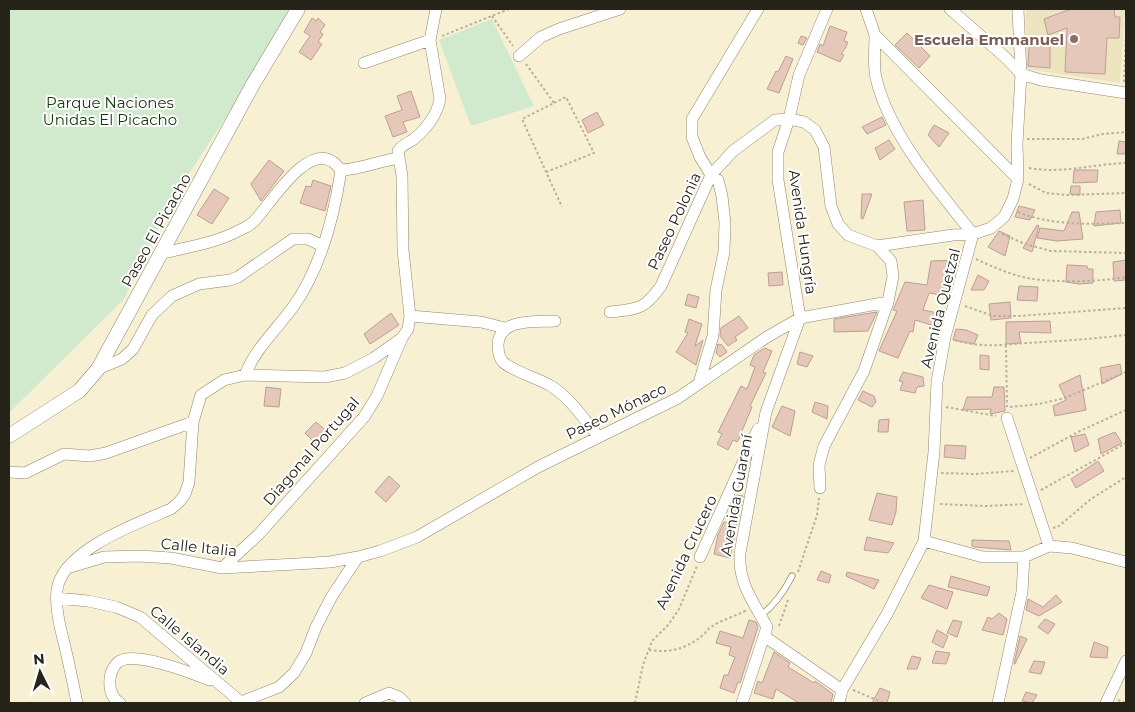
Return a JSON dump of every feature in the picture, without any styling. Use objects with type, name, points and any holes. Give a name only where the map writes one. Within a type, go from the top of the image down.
[{"type":"street","name":"Paseo El Picacho","points":[[9,436],[79,390],[98,369],[252,86],[298,9]]},
{"type":"street","points":[[77,703],[56,598],[62,576],[67,568],[93,545],[171,509],[180,501],[185,494],[189,482],[192,422],[201,395],[224,380],[245,375],[336,376],[374,358],[402,338],[408,329],[410,316],[403,250],[402,176],[398,151],[403,144],[413,139],[433,119],[438,108],[440,99],[430,40],[436,9]]},
{"type":"street","points":[[519,56],[542,37],[559,29],[620,9]]},
{"type":"street","points":[[699,383],[713,336],[716,290],[724,252],[725,223],[718,180],[711,175],[700,157],[692,138],[692,119],[758,9]]},
{"type":"street","name":"Avenida Hungría","points":[[800,318],[778,180],[778,152],[799,75],[827,9]]},
{"type":"street","points":[[866,9],[875,35],[875,76],[883,102],[894,125],[939,191],[973,234]]},
{"type":"street","points":[[950,9],[1005,57],[1021,74],[1041,80],[1125,92]]},
{"type":"street","name":"Avenida Quetzal","points":[[839,703],[843,688],[887,614],[924,541],[937,382],[945,337],[973,234],[991,228],[1004,217],[1013,200],[1018,179],[1017,139],[1021,74],[1018,9]]},
{"type":"street","points":[[875,35],[1018,179]]},
{"type":"street","points":[[364,63],[430,40]]},
{"type":"street","points":[[788,119],[804,122],[815,130],[824,146],[832,206],[838,224],[848,235],[877,246],[891,262],[893,276],[888,302],[864,371],[824,446],[819,465],[820,488]]},
{"type":"street","name":"Paseo Polonia","points":[[610,312],[642,307],[651,300],[661,286],[711,175],[733,150],[776,120],[788,119]]},
{"type":"street","points":[[162,253],[211,242],[254,222],[293,174],[308,162],[320,158],[333,161],[341,170]]},
{"type":"street","points":[[341,170],[357,169],[380,161],[399,158]]},
{"type":"street","points":[[245,375],[249,363],[294,306],[311,276],[323,246],[341,170]]},
{"type":"street","points":[[877,246],[973,234]]},
{"type":"street","points":[[98,369],[122,359],[133,349],[152,315],[172,296],[199,284],[230,280],[238,277],[293,239],[308,239],[323,246]]},
{"type":"street","name":"Paseo Mónaco","points":[[358,558],[417,537],[538,467],[678,398],[767,337],[800,318],[888,302]]},
{"type":"street","points":[[410,316],[481,322],[505,328]]},
{"type":"street","name":"Avenida Guaraní","points":[[742,703],[769,640],[766,627],[742,580],[739,567],[742,540],[766,412],[800,318]]},
{"type":"street","points":[[555,321],[513,324],[505,328],[499,337],[498,351],[503,362],[551,386],[566,397],[598,436]]},
{"type":"street","name":"Diagonal Portugal","points":[[222,568],[258,535],[364,417],[377,396],[402,338]]},
{"type":"street","name":"Avenida Crucero","points":[[700,557],[766,412]]},
{"type":"street","points":[[1007,413],[1049,546]]},
{"type":"street","points":[[9,472],[25,473],[64,454],[90,456],[106,453],[192,422]]},
{"type":"street","points":[[924,541],[983,557],[1024,557],[1049,546],[1072,548],[1126,562]]},
{"type":"street","name":"Calle Italia","points":[[67,568],[104,557],[140,556],[171,558],[222,568],[330,562],[358,558]]},
{"type":"street","points":[[998,703],[1022,592],[1024,557]]},
{"type":"street","points":[[241,703],[279,687],[294,673],[306,653],[316,627],[332,596],[358,558]]},
{"type":"street","name":"Calle Islandia","points":[[56,598],[106,605],[140,617],[241,703]]},
{"type":"street","points":[[769,640],[843,688]]},
{"type":"street","points":[[120,703],[115,700],[110,690],[110,677],[115,666],[121,660],[134,659],[171,666],[220,684]]},
{"type":"street","points":[[1106,703],[1126,660]]},
{"type":"street","points":[[366,703],[389,693],[399,697],[405,703]]},
{"type":"lane","points":[[758,611],[769,609],[794,578]]},
{"type":"path","points":[[430,40],[509,9]]},
{"type":"path","points":[[492,16],[554,103]]},
{"type":"path","points":[[1125,92],[1126,32]]},
{"type":"path","points":[[546,172],[594,153],[566,97],[522,119],[546,172],[562,207]]},
{"type":"path","points":[[1017,139],[1082,139],[1103,134],[1126,132]]},
{"type":"path","points":[[1018,166],[1060,171],[1126,163]]},
{"type":"path","points":[[1018,179],[1046,193],[1068,195],[1126,193]]},
{"type":"path","points":[[1009,208],[1030,217],[1060,223],[1126,223]]},
{"type":"path","points":[[991,228],[1025,244],[1051,251],[1126,253]]},
{"type":"path","points":[[967,255],[1000,270],[1028,278],[1075,281],[1109,280],[1126,277]]},
{"type":"path","points":[[954,303],[993,316],[1029,316],[1126,308]]},
{"type":"path","points":[[945,337],[972,345],[1076,341],[1126,335]]},
{"type":"path","points":[[1006,344],[1007,413]]},
{"type":"path","points":[[936,405],[1007,413],[1064,398],[1126,372]]},
{"type":"path","points":[[931,473],[975,474],[1023,467],[1080,431],[1126,410]]},
{"type":"path","points":[[928,504],[1008,506],[1033,499],[1126,443]]},
{"type":"path","points":[[1044,532],[1059,526],[1091,499],[1126,477]]},
{"type":"path","points":[[794,578],[817,515],[820,488]]},
{"type":"path","name":"Avenida Crucero","points":[[635,703],[643,664],[652,641],[669,624],[679,610],[700,557]]},
{"type":"path","points":[[769,640],[789,597]]},
{"type":"path","points":[[649,650],[662,652],[680,649],[716,624],[758,611]]},
{"type":"path","points":[[843,688],[884,703]]},
{"type":"shaded area","name":"Escuela Emmanuel","points":[[1026,9],[1125,9],[1120,83],[1026,69]]},
{"type":"green space","name":"Parque Naciones Unidas El Picacho","points":[[9,9],[291,9],[251,79],[175,195],[124,299],[9,413]]},
{"type":"green space","points":[[492,19],[534,106],[471,126],[439,40]]},
{"type":"building","points":[[1071,9],[1114,9],[1115,17],[1120,17],[1119,38],[1107,38],[1105,74],[1065,72],[1067,28],[1048,35],[1044,19]]},
{"type":"building","points":[[312,18],[316,21],[318,18],[325,25],[320,32],[323,34],[318,42],[322,44],[311,60],[299,52],[310,36],[304,32]]},
{"type":"building","points":[[830,26],[847,32],[844,41],[848,42],[841,54],[844,55],[840,62],[817,52],[820,44],[823,46]]},
{"type":"building","points":[[907,33],[930,56],[919,68],[895,45]]},
{"type":"building","points":[[801,36],[807,38],[803,45],[798,43]]},
{"type":"building","points":[[1029,46],[1050,46],[1050,68],[1028,66]]},
{"type":"building","points":[[786,56],[793,59],[779,93],[767,89],[776,71],[778,72]]},
{"type":"building","points":[[411,91],[420,117],[403,122],[407,132],[393,137],[385,116],[402,110],[397,96]]},
{"type":"building","points":[[597,112],[604,125],[588,133],[582,120]]},
{"type":"building","points":[[882,117],[886,125],[867,134],[862,127]]},
{"type":"building","points":[[934,125],[949,133],[939,147],[928,135]]},
{"type":"building","points":[[889,140],[895,149],[880,160],[875,148]]},
{"type":"building","points":[[1119,141],[1126,142],[1126,154],[1117,154]]},
{"type":"building","points":[[269,160],[284,171],[261,201],[251,184]]},
{"type":"building","points":[[1074,170],[1098,170],[1097,182],[1073,183]]},
{"type":"building","points":[[313,180],[331,186],[325,211],[300,203],[306,186],[311,187]]},
{"type":"building","points":[[1071,186],[1080,186],[1080,195],[1070,194]]},
{"type":"building","points":[[214,189],[229,198],[212,224],[197,215]]},
{"type":"building","points":[[862,194],[872,194],[863,219],[861,218]]},
{"type":"building","points":[[923,200],[925,230],[907,231],[904,202]]},
{"type":"building","points":[[1019,206],[1035,210],[1030,220],[1015,217]]},
{"type":"building","points":[[1120,210],[1121,223],[1094,226],[1096,212]]},
{"type":"building","points":[[1072,212],[1079,212],[1083,239],[1057,241],[1037,238],[1040,228],[1064,231]]},
{"type":"building","points":[[1037,225],[1039,226],[1032,252],[1023,248]]},
{"type":"building","points":[[999,231],[1010,236],[1005,256],[988,247]]},
{"type":"building","points":[[957,260],[947,296],[929,293],[923,310],[943,314],[938,327],[915,320],[913,332],[910,331],[898,358],[879,351],[897,311],[893,310],[905,282],[927,285],[931,261]]},
{"type":"building","points":[[1126,260],[1126,280],[1114,281],[1113,262]]},
{"type":"building","points":[[1067,265],[1087,266],[1088,269],[1093,269],[1093,283],[1079,284],[1066,282]]},
{"type":"building","points":[[782,272],[783,285],[769,286],[768,273]]},
{"type":"building","points":[[978,275],[989,281],[984,290],[971,290]]},
{"type":"building","points":[[1019,286],[1038,287],[1037,301],[1017,300]]},
{"type":"building","points":[[688,294],[699,297],[696,308],[685,305]]},
{"type":"building","points":[[1010,302],[1011,318],[991,320],[989,304]]},
{"type":"building","points":[[877,312],[868,331],[834,332],[834,319]]},
{"type":"building","points":[[391,313],[399,325],[370,344],[364,334]]},
{"type":"building","points":[[739,316],[748,328],[735,337],[737,340],[728,346],[720,336],[721,328]]},
{"type":"building","points":[[689,319],[702,324],[695,346],[703,340],[696,365],[676,352],[688,333],[685,332]]},
{"type":"building","points":[[1050,321],[1051,333],[1019,332],[1021,343],[1006,344],[1006,322]]},
{"type":"building","points":[[956,329],[966,330],[978,335],[974,344],[953,340]]},
{"type":"building","points":[[718,344],[722,345],[727,352],[720,357],[716,353]]},
{"type":"building","points":[[765,348],[772,351],[763,372],[766,373],[750,406],[752,407],[743,432],[737,442],[733,440],[728,450],[717,444],[722,434],[718,432],[741,386],[747,389],[755,367],[750,365],[754,355]]},
{"type":"building","points":[[800,352],[813,356],[807,367],[797,364]]},
{"type":"building","points":[[980,355],[989,356],[989,370],[980,369]]},
{"type":"building","points":[[1120,364],[1122,374],[1102,384],[1100,368]]},
{"type":"building","points":[[903,372],[923,377],[924,386],[917,387],[915,393],[900,390],[903,382],[899,381]]},
{"type":"building","points":[[1080,375],[1086,410],[1055,416],[1053,406],[1066,400],[1059,385]]},
{"type":"building","points":[[266,387],[281,389],[279,407],[264,406]]},
{"type":"building","points":[[994,387],[1004,387],[1005,411],[990,414],[991,409],[963,410],[967,397],[992,397]]},
{"type":"building","points":[[863,391],[874,396],[876,402],[872,407],[858,400]]},
{"type":"building","points":[[815,402],[828,406],[827,419],[812,412]]},
{"type":"building","points":[[782,406],[795,411],[790,436],[772,427]]},
{"type":"building","points":[[889,419],[888,432],[878,432],[879,420]]},
{"type":"building","points":[[316,422],[330,434],[318,446],[305,433]]},
{"type":"building","points":[[1115,432],[1122,443],[1101,454],[1098,439]]},
{"type":"building","points":[[1085,434],[1089,445],[1075,452],[1071,437]]},
{"type":"building","points":[[945,445],[966,446],[965,459],[944,457]]},
{"type":"building","points":[[1098,461],[1104,471],[1076,488],[1071,479]]},
{"type":"building","points":[[389,476],[400,486],[386,502],[375,492]]},
{"type":"building","points":[[877,493],[897,497],[896,512],[892,525],[869,520]]},
{"type":"building","points":[[736,495],[743,496],[730,558],[714,554],[718,535],[724,522],[729,523],[732,504]]},
{"type":"building","points":[[867,537],[894,543],[888,553],[864,550]]},
{"type":"building","points":[[972,540],[1009,541],[1011,550],[974,547],[972,546]]},
{"type":"building","points":[[821,571],[831,575],[829,583],[817,580]]},
{"type":"building","points":[[847,572],[879,580],[874,589],[846,576]]},
{"type":"building","points":[[951,576],[990,587],[987,596],[948,587]]},
{"type":"building","points":[[929,585],[953,592],[947,609],[921,598]]},
{"type":"building","points":[[1056,595],[1062,602],[1039,616],[1026,610],[1028,599],[1043,607]]},
{"type":"building","points":[[999,613],[1007,619],[1003,635],[982,630],[988,617],[992,619]]},
{"type":"building","points":[[1045,619],[1055,624],[1048,634],[1038,627]]},
{"type":"building","points":[[749,620],[756,622],[758,627],[740,683],[738,682],[734,693],[720,688],[724,675],[728,675],[735,657],[729,655],[731,647],[716,643],[720,631],[743,638]]},
{"type":"building","points":[[953,620],[962,622],[957,637],[947,633]]},
{"type":"building","points":[[937,630],[948,636],[943,648],[932,642]]},
{"type":"building","points":[[1020,636],[1027,639],[1014,664]]},
{"type":"building","points":[[1094,642],[1108,647],[1107,658],[1090,657]]},
{"type":"building","points":[[936,651],[950,653],[946,664],[932,663]]},
{"type":"building","points":[[774,652],[790,663],[788,667],[814,683],[815,681],[833,694],[831,703],[799,703],[776,689],[773,699],[754,693],[758,681],[762,683]]},
{"type":"building","points":[[912,656],[921,658],[917,669],[907,669]]},
{"type":"building","points":[[1034,661],[1045,662],[1041,674],[1029,672]]},
{"type":"building","points":[[880,688],[890,692],[887,703],[872,703]]},
{"type":"building","points":[[1026,692],[1037,695],[1032,703],[1022,701]]},
{"type":"place","name":"Escuela Emmanuel","points":[[1074,39]]}]
